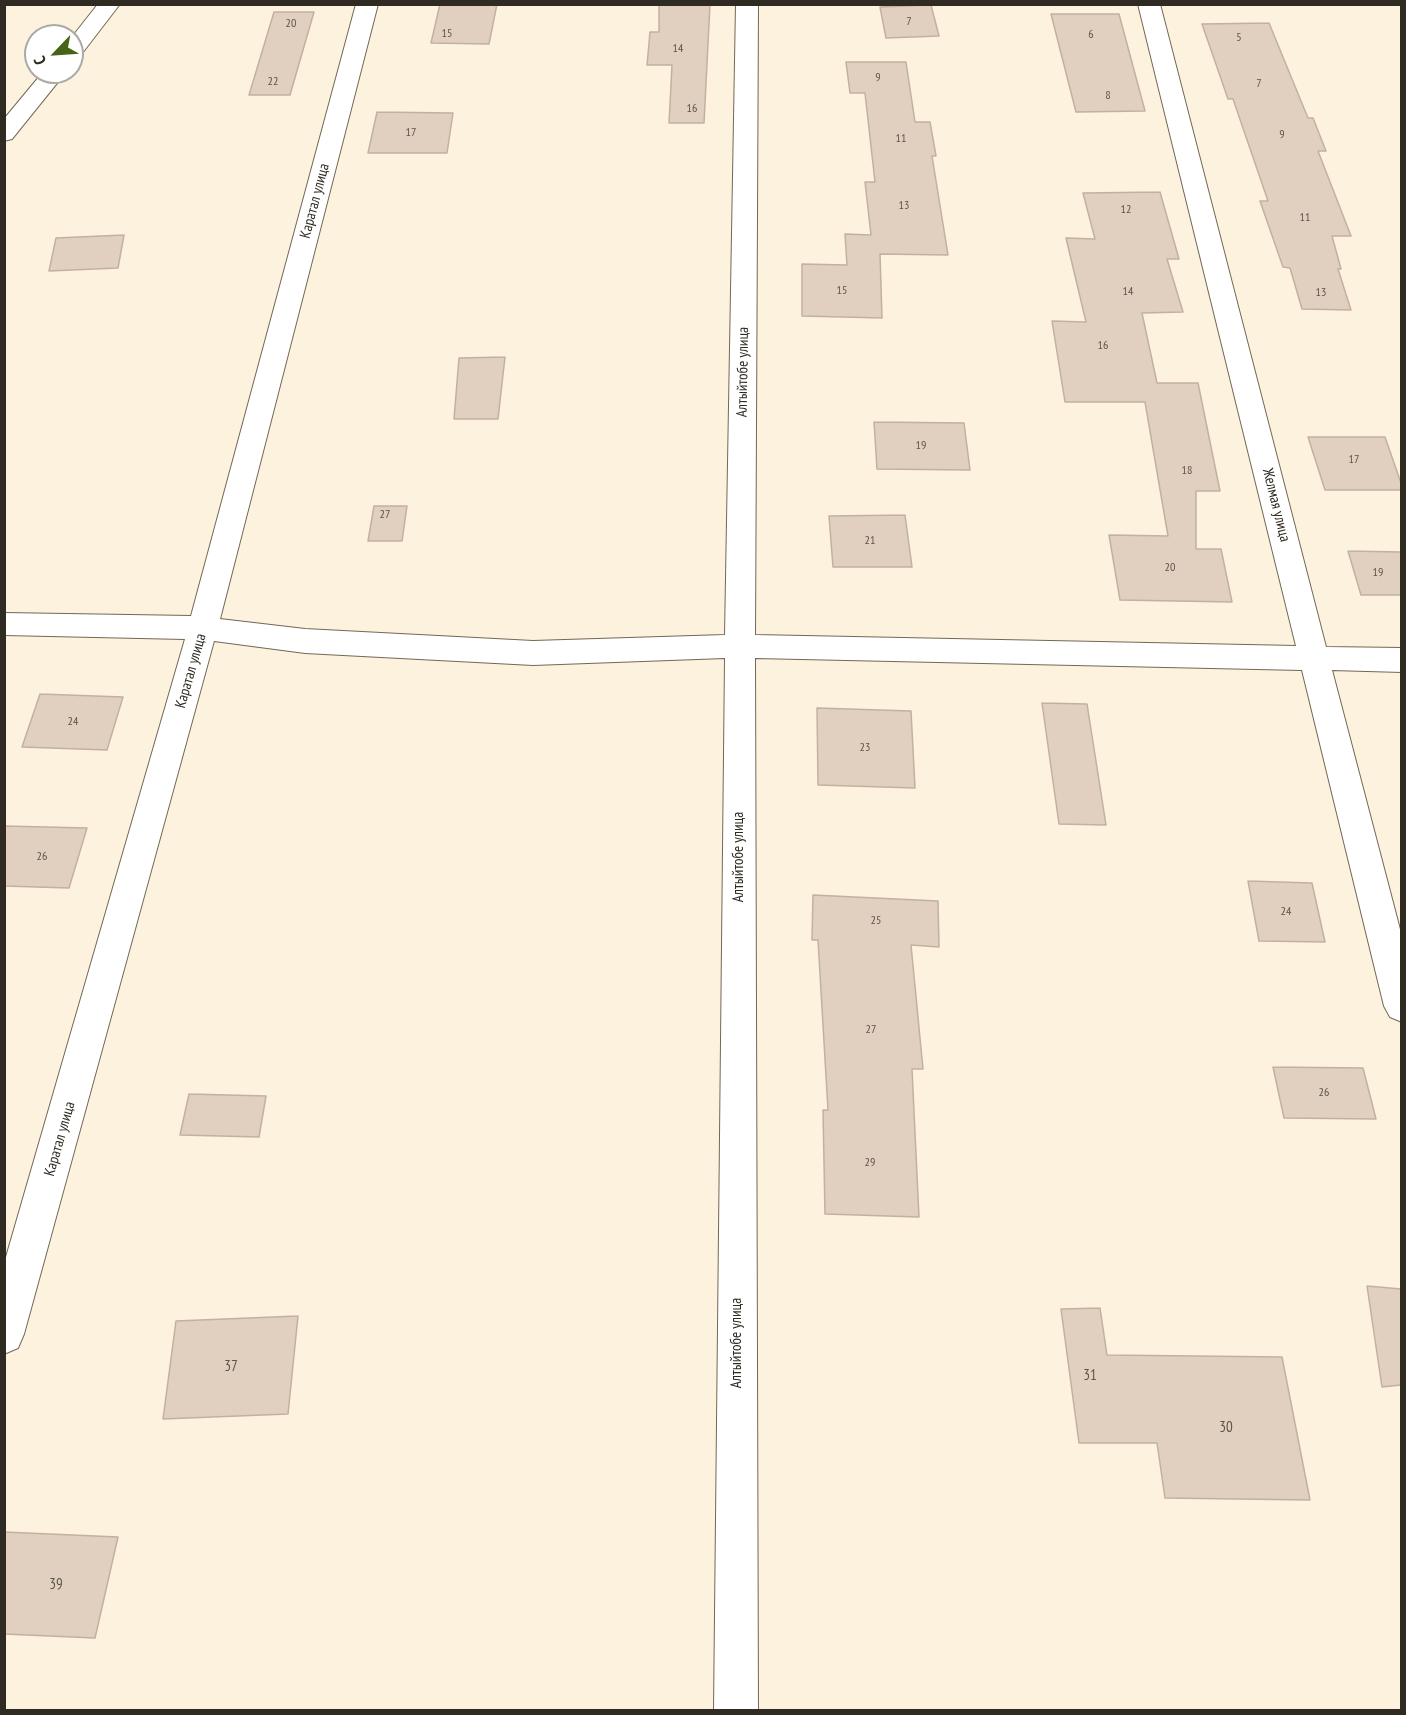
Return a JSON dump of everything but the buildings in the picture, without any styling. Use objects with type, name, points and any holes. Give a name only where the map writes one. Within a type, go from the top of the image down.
[{"type":"street","points":[[84,36],[110,4]]},
{"type":"street","name":"Каратал улица","points":[[4,1334],[203,628],[367,4]]},
{"type":"street","name":"Алтыйтобе улица","points":[[736,1710],[740,646],[747,4]]},
{"type":"street","name":"Желмая улица","points":[[1149,4],[1401,1006]]},
{"type":"street","points":[[4,134],[45,84]]},
{"type":"street","points":[[4,624],[203,628],[305,641],[533,652],[740,646],[1401,660]]}]
